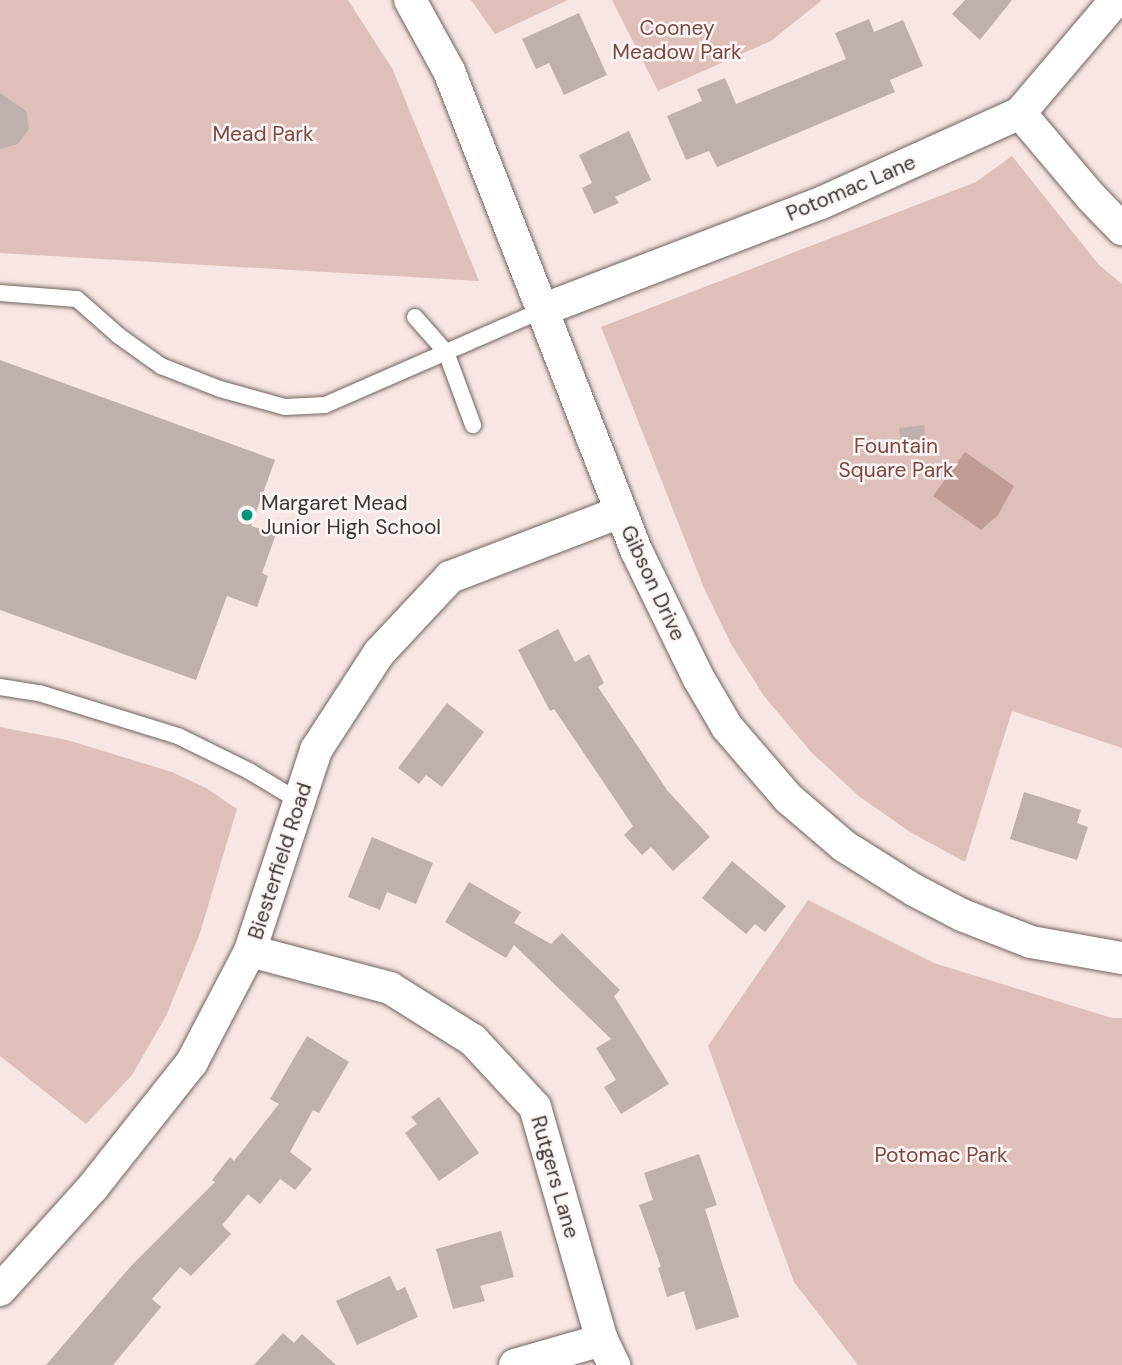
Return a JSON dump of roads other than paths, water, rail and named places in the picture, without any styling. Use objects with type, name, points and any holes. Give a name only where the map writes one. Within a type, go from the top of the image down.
[{"type":"street","name":"Gibson Drive","points":[[410,0],[449,71],[620,512],[648,576],[720,715],[737,740],[788,798],[844,846],[914,890],[962,915],[1031,942],[1122,958]]},
{"type":"street","name":"Potomac Lane","points":[[542,310],[821,203],[1020,113],[1115,0]]},
{"type":"street","points":[[1020,113],[1091,197],[1122,229]]},
{"type":"street","name":"Biesterfield Road","points":[[0,1290],[93,1188],[192,1062],[250,951],[316,750],[379,653],[450,577],[620,512]]},
{"type":"street","name":"Rutgers Lane","points":[[250,951],[390,988],[473,1040],[535,1107],[608,1352]]},
{"type":"street","points":[[515,1365],[608,1352]]},
{"type":"lane","points":[[0,293],[77,299],[119,336],[161,366],[220,389],[285,407],[325,405],[542,310]]},
{"type":"lane","points":[[415,317],[446,352],[473,425]]},
{"type":"lane","points":[[0,687],[39,693],[178,736],[248,771],[299,801]]},
{"type":"place","name":"Margaret Mead Junior High School","points":[[247,515]]},
{"type":"park label","name":"Cooney Meadow Park","points":[[677,40]]},
{"type":"park label","name":"Mead Park","points":[[263,134]]},
{"type":"park label","name":"Fountain Square Park","points":[[896,458]]},
{"type":"park label","name":"Potomac Park","points":[[941,1155]]}]
